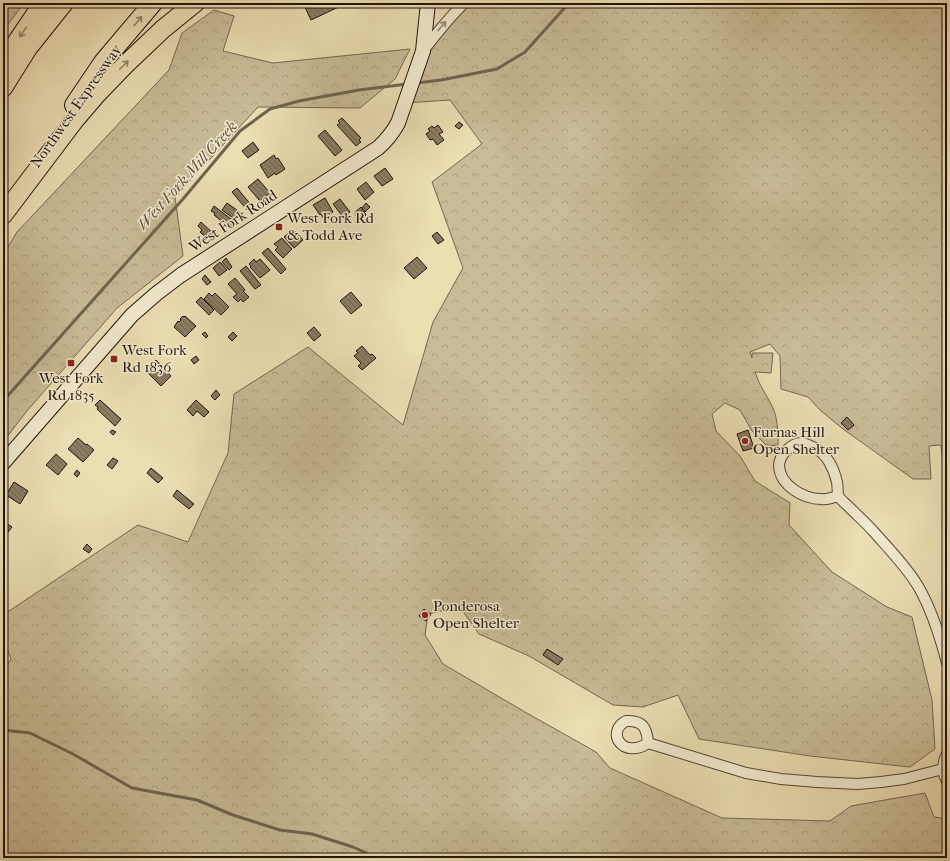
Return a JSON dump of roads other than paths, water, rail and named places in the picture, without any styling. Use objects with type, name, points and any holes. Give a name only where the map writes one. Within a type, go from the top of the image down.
[{"type":"highway","points":[[3,62],[43,3]]},
{"type":"highway","points":[[3,88],[28,48],[64,3]]},
{"type":"highway","name":"Northwest Expressway","points":[[3,214],[103,62],[153,3]]},
{"type":"highway","points":[[3,214],[74,121],[97,94],[158,34],[195,3]]},
{"type":"street","points":[[424,51],[428,3]]},
{"type":"street","name":"West Fork Road","points":[[3,463],[132,315],[156,294],[181,275],[378,148],[385,142],[394,131],[398,123],[424,51],[435,35],[464,3]]},
{"type":"street","points":[[838,496],[819,500],[807,497],[786,484],[780,473],[779,465],[787,449],[795,444],[803,443],[818,449],[825,456],[835,475],[838,496],[865,522],[889,549],[907,570],[917,586],[928,606],[937,628],[947,663]]},
{"type":"street","points":[[648,743],[746,773],[781,779],[858,784],[904,779],[943,769]]},
{"type":"street","points":[[947,754],[943,769],[947,781]]},
{"type":"waterway","name":"West Fork Mill Creek","points":[[417,83],[497,69],[525,52],[569,3]]},
{"type":"waterway","name":"West Fork Mill Creek","points":[[3,401],[183,199],[240,131],[270,109],[299,101],[359,90],[407,84]]},
{"type":"waterway","points":[[3,730],[30,733],[73,754],[132,788],[197,800],[233,815],[280,830],[312,834],[353,847],[377,858]]},
{"type":"place","name":"West Fork Rd & Todd Ave","points":[[279,227]]},
{"type":"place","name":"West Fork Rd 1836","points":[[114,359]]},
{"type":"place","name":"West Fork Rd 1835","points":[[71,363]]},
{"type":"place","name":"Furnas Hill Open Shelter","points":[[745,441]]},
{"type":"place","name":"Ponderosa Open Shelter","points":[[425,615]]}]
